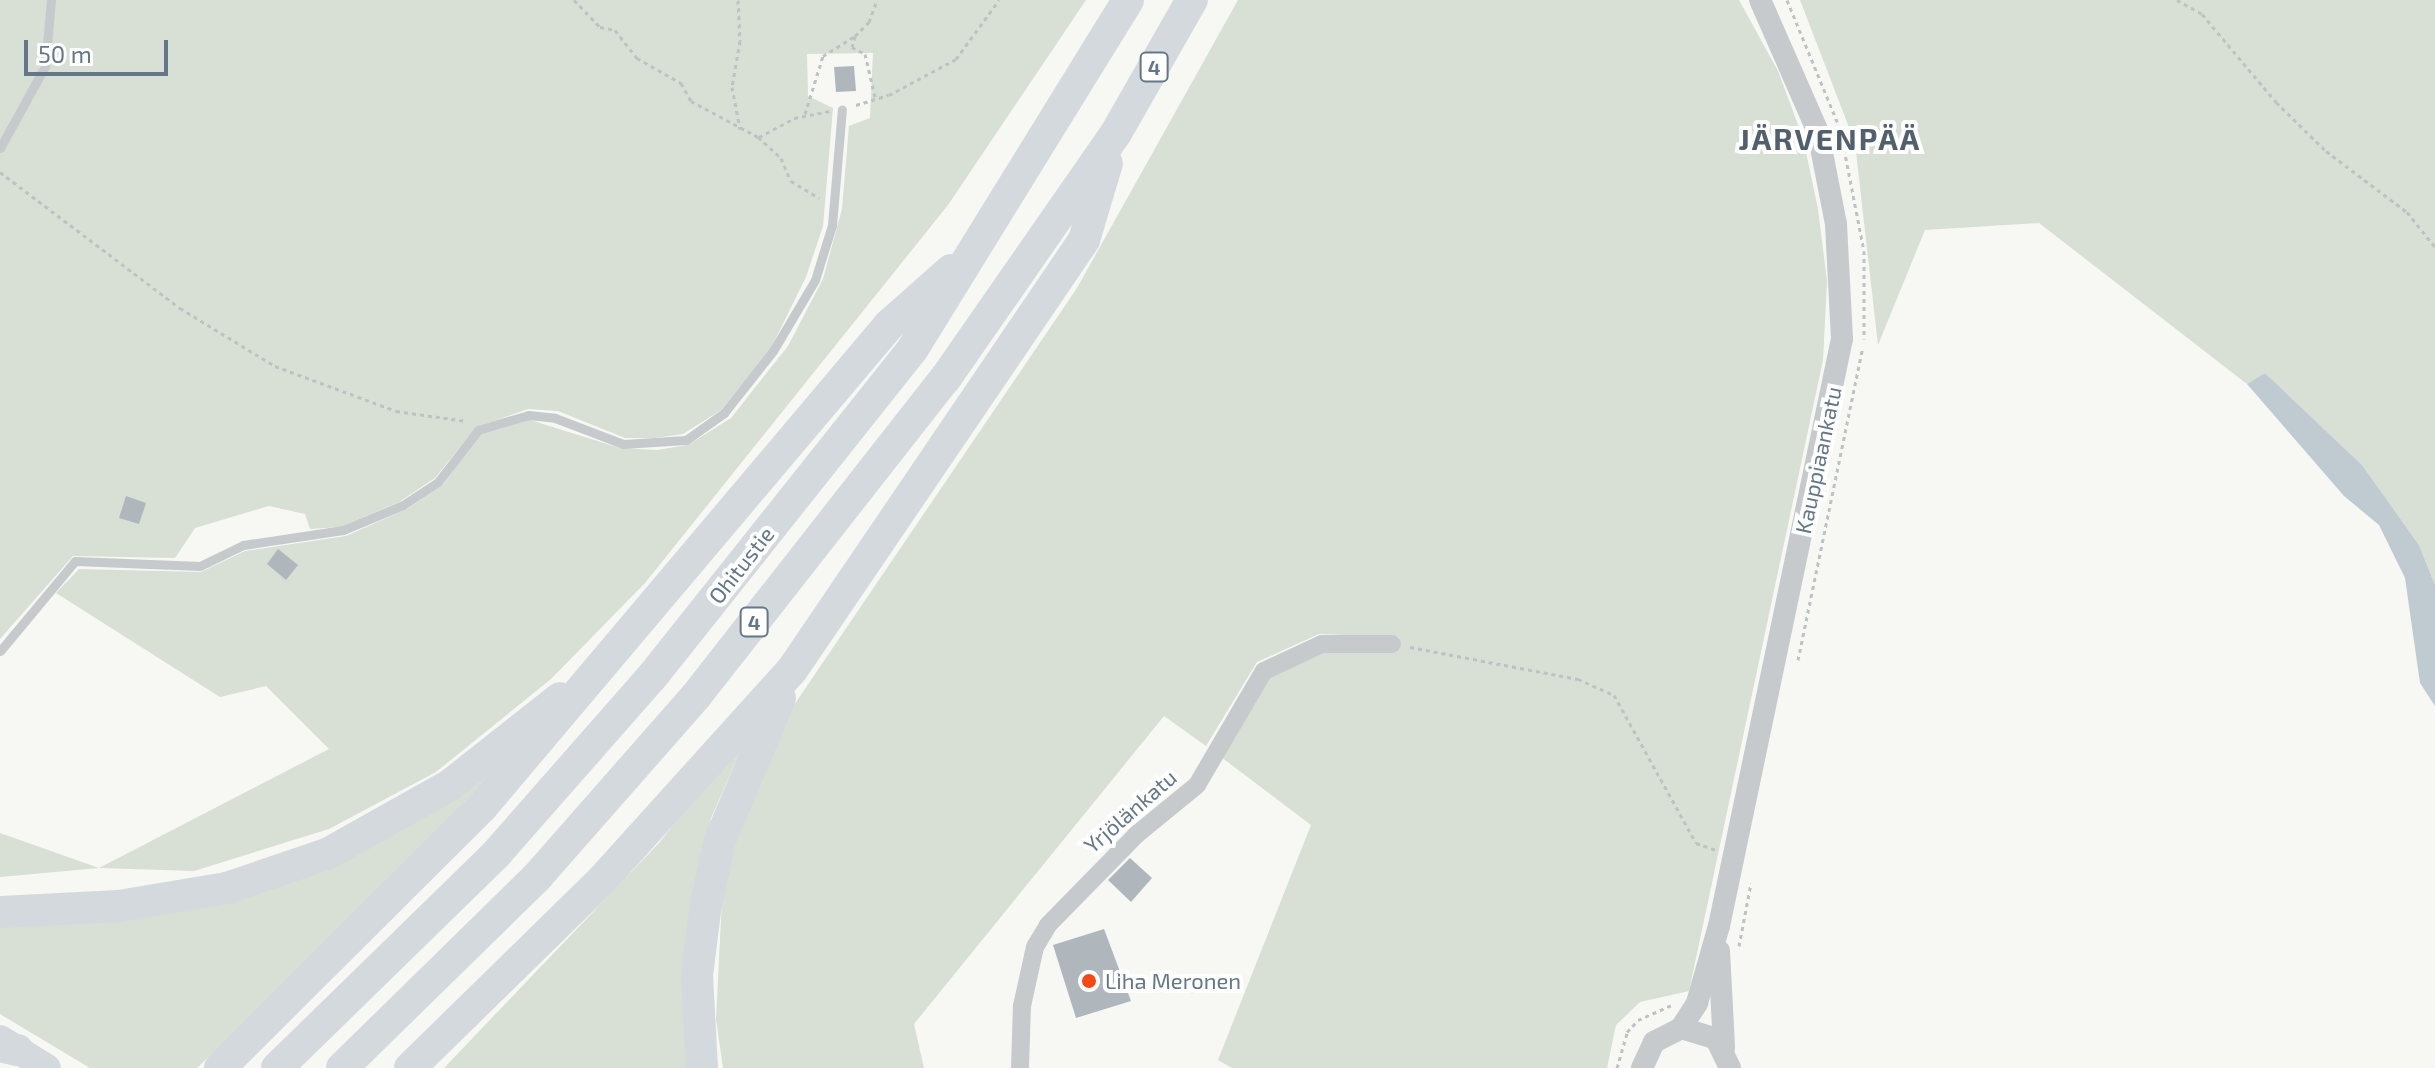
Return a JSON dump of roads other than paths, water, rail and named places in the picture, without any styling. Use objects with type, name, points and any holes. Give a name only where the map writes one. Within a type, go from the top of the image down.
[{"type":"highway","name":"Ohitustie","points":[[277,1068],[497,853],[651,678],[912,350],[1128,0]]},
{"type":"highway","name":"Ohitustie","points":[[342,1068],[537,877],[696,696],[945,379],[1116,133],[1192,0]]},
{"type":"highway","points":[[410,1068],[603,879],[792,670],[1084,240],[1116,133]]},
{"type":"highway","points":[[220,1068],[482,807],[553,729],[597,669],[889,325],[968,257]]},
{"type":"highway","points":[[0,912],[119,906],[227,888],[329,853],[450,785],[597,669]]},
{"type":"highway","points":[[702,1068],[697,975],[720,840],[792,670]]},
{"type":"highway","points":[[6,1045],[47,1068]]},
{"type":"street","name":"Kauppiaankatu","points":[[1681,1028],[1697,1003],[1735,856],[1829,415],[1842,314],[1836,224],[1818,132],[1760,0]]},
{"type":"street","name":"Yrjölänkatu","points":[[1020,1068],[1022,1006],[1035,947],[1048,925],[1136,835],[1197,785],[1264,671],[1322,644],[1392,644]]},
{"type":"street","name":"Kauppiaankatu","points":[[1719,926],[1727,1058]]},
{"type":"street","points":[[1642,1068],[1654,1042],[1681,1028],[1705,1032],[1727,1058]]},
{"type":"lane","points":[[0,148],[45,66],[51,0]]},
{"type":"lane","points":[[0,651],[75,561],[200,566],[243,545],[343,530],[403,505],[438,482],[478,430],[494,425],[528,415],[555,418],[623,444],[686,440],[724,413],[773,351],[815,280],[835,199],[842,109]]},
{"type":"place","name":"Liha Meronen","points":[[1089,981]]},
{"type":"district","name":"JÄRVENPÄÄ","points":[[1830,138]]}]
